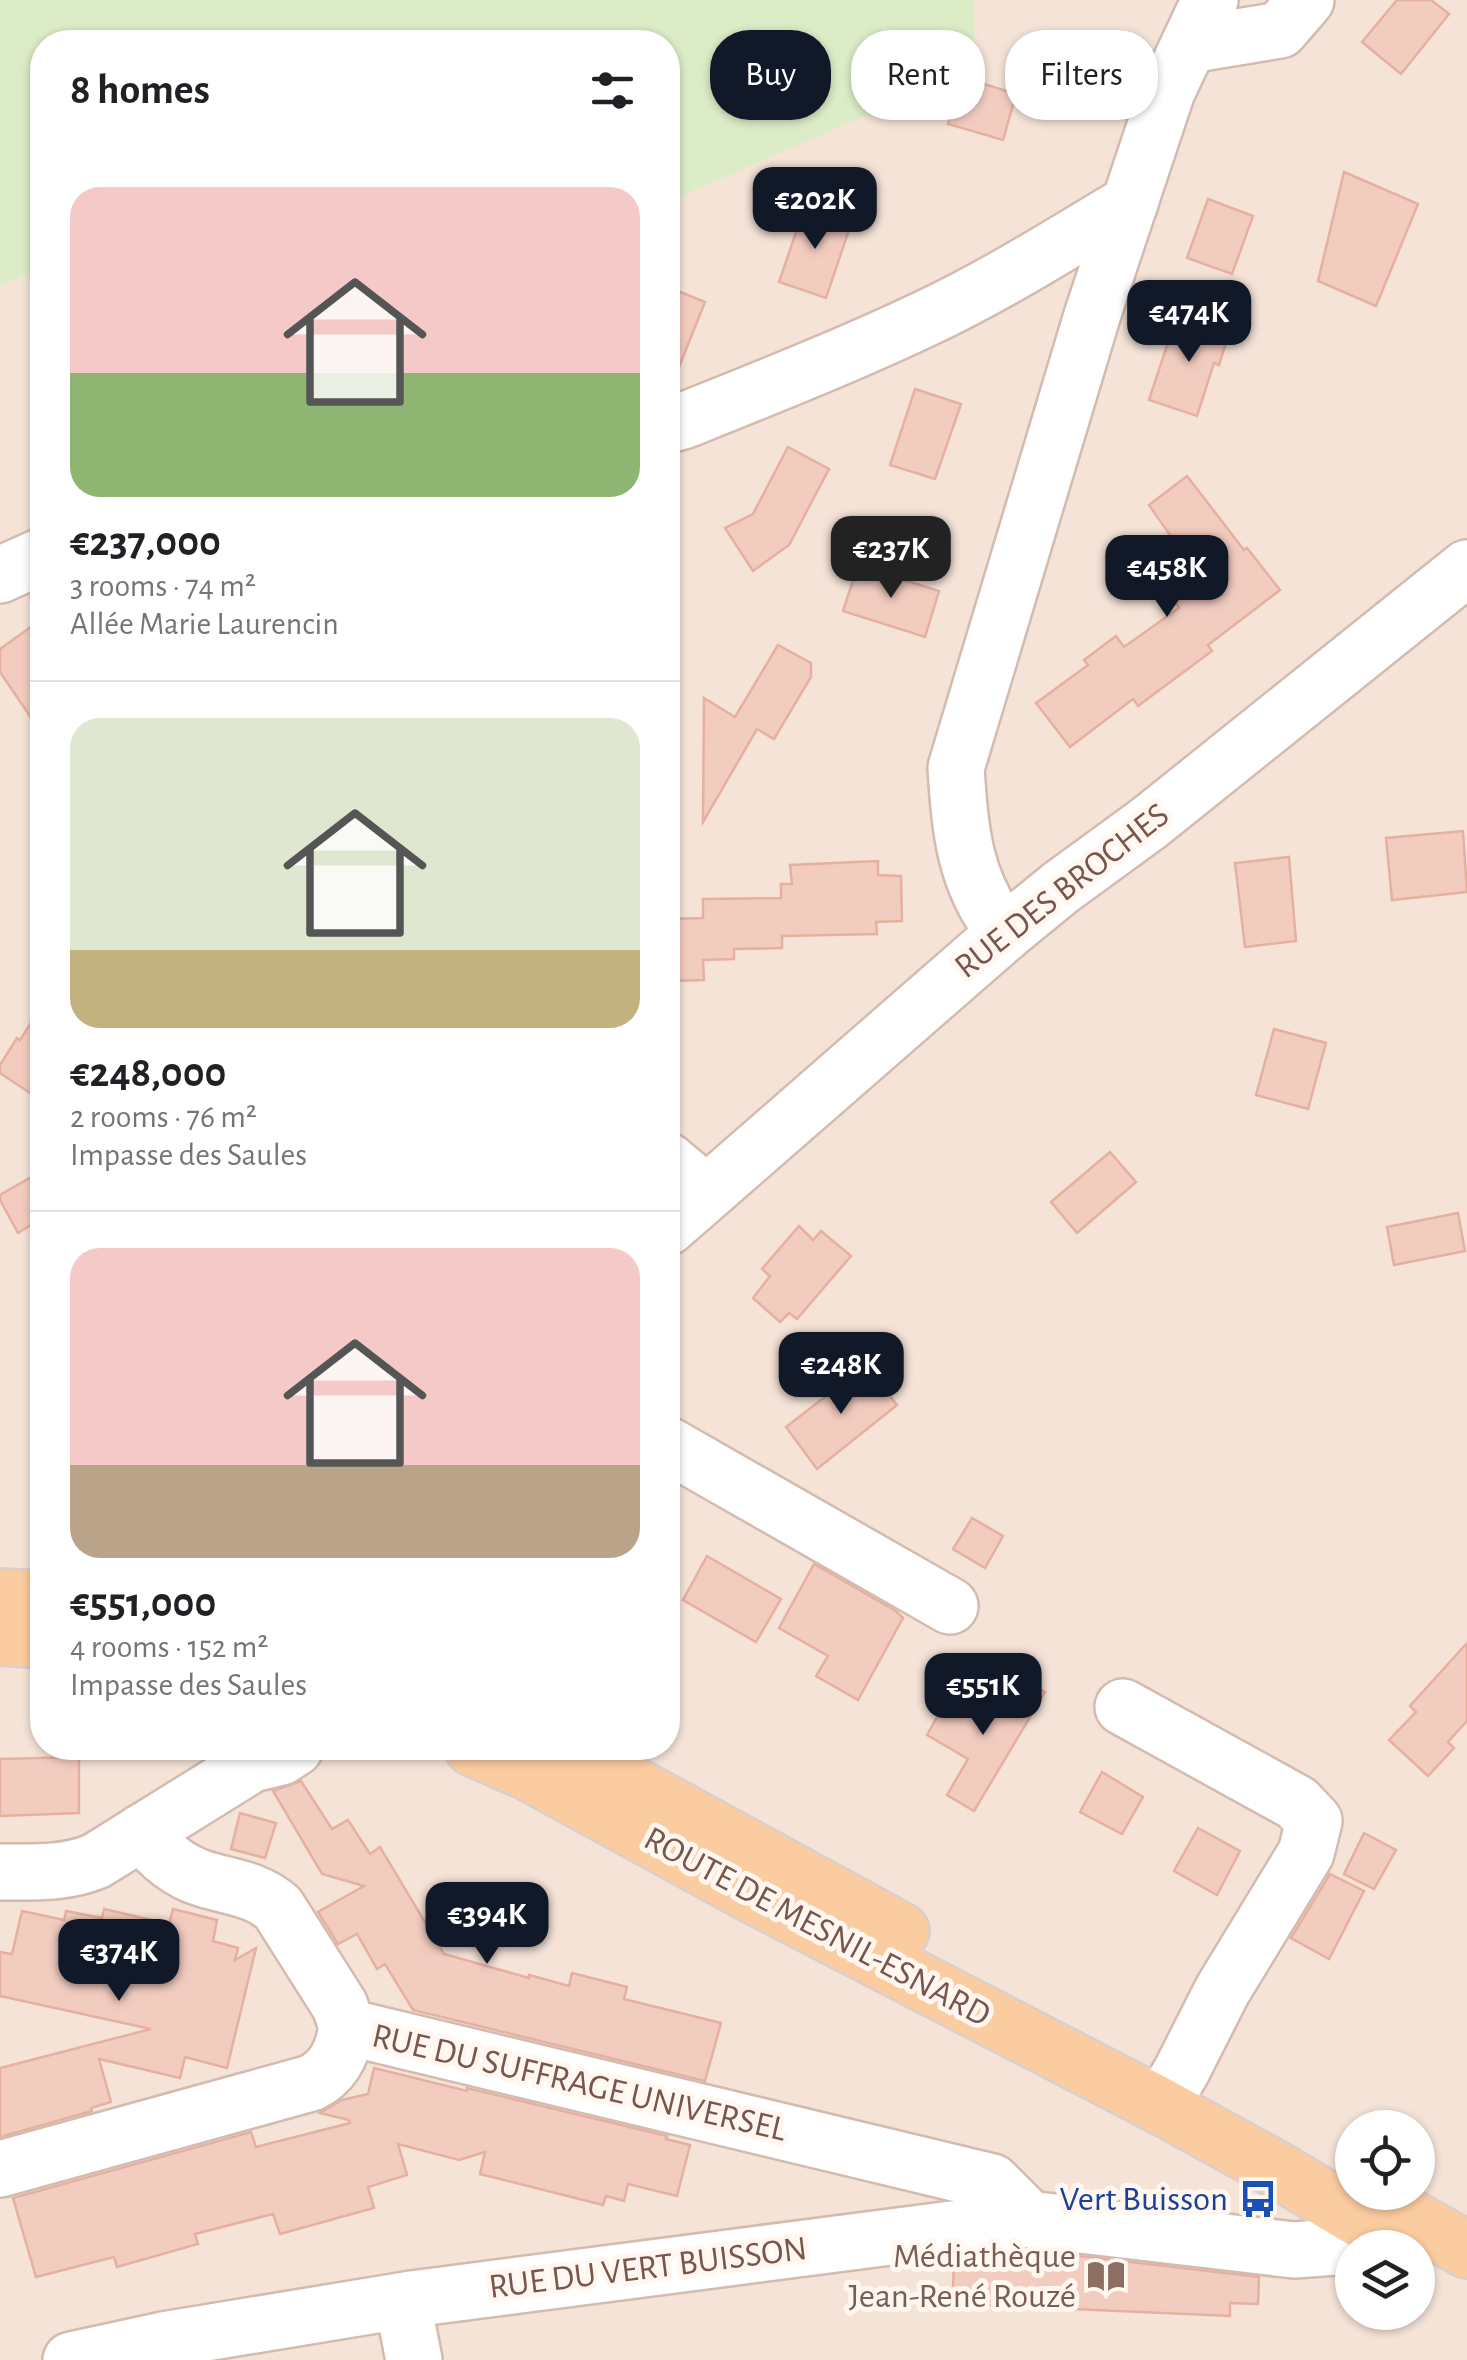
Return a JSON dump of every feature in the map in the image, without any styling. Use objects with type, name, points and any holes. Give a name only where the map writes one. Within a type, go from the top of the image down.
[{"type":"main road","points":[[0,1597],[30,1598]]},
{"type":"main road","points":[[0,1637],[30,1639]]},
{"type":"main road","name":"ROUTE DE MESNIL-ESNARD","points":[[500,1760],[751,1894],[1167,2095]]},
{"type":"main road","name":"ROUTE DE MESNIL-ESNARD","points":[[587,1760],[764,1855],[1167,2095],[1279,2171],[1383,2215]]},
{"type":"main road","points":[[1383,2215],[1467,2250]]},
{"type":"main road","points":[[1383,2215],[1467,2277]]},
{"type":"street","points":[[1004,932],[990,916],[966,859],[956,768],[1092,316],[1167,90],[1200,22],[1280,30],[1306,0]]},
{"type":"street","points":[[680,422],[836,359],[939,312],[1130,204]]},
{"type":"street","points":[[0,575],[30,561]]},
{"type":"street","name":"RUE DES BROCHES","points":[[680,1193],[1467,568]]},
{"type":"street","points":[[680,1452],[950,1606]]},
{"type":"street","points":[[1124,1707],[1297,1803],[1314,1821],[1306,1854],[1222,1991],[1167,2095]]},
{"type":"street","points":[[0,1872],[44,1873],[96,1861],[258,1760]]},
{"type":"street","name":"RUE DU SUFFRAGE UNIVERSEL","points":[[142,1832],[167,1860],[186,1872],[258,1894],[278,1908],[340,2006],[346,2027],[992,2182],[1029,2219]]},
{"type":"street","points":[[0,2170],[321,2078],[338,2059],[346,2027]]},
{"type":"street","name":"RUE DU VERT BUISSON","points":[[71,2360],[163,2340],[412,2299],[1029,2219],[1294,2250],[1350,2246],[1366,2238],[1383,2215]]},
{"type":"street","points":[[412,2299],[407,2324],[414,2360]]},
{"type":"shaded area","points":[[974,0],[1467,0],[1467,2360],[0,2360],[0,286],[30,273],[30,1760],[680,1760],[680,197],[856,120],[985,120],[985,30],[974,30]]},
{"type":"green space","points":[[0,0],[974,0],[974,30],[851,30],[851,120],[856,120],[680,197],[680,30],[30,30],[30,273],[0,286]]},
{"type":"building","points":[[1397,0],[1431,0],[1449,14],[1401,74],[1362,42]]},
{"type":"building","points":[[985,84],[1005,91],[1005,120],[1009,120],[1003,140],[948,124],[949,120],[985,120]]},
{"type":"building","points":[[1344,172],[1418,204],[1376,306],[1318,281]]},
{"type":"building","points":[[1208,199],[1253,216],[1232,274],[1187,258]]},
{"type":"building","points":[[805,206],[851,224],[826,298],[779,282]]},
{"type":"building","points":[[680,292],[705,302],[680,364]]},
{"type":"building","points":[[1200,317],[1231,327],[1219,365],[1214,363],[1197,416],[1149,400],[1174,324],[1195,331]]},
{"type":"building","points":[[915,389],[961,404],[935,479],[890,465]]},
{"type":"building","points":[[788,447],[829,469],[789,545],[753,571],[725,528],[753,514]]},
{"type":"building","points":[[1187,476],[1280,590],[1208,645],[1212,651],[1138,706],[1133,699],[1070,747],[1036,703],[1088,665],[1084,660],[1116,636],[1124,647],[1179,608],[1173,599],[1200,578],[1149,505]]},
{"type":"building","points":[[858,565],[939,591],[925,637],[843,611]]},
{"type":"building","points":[[30,628],[30,716],[0,672],[0,649]]},
{"type":"building","points":[[778,645],[811,663],[811,677],[774,739],[757,729],[703,822],[704,698],[735,717]]},
{"type":"building","points":[[1463,831],[1467,892],[1392,900],[1386,838]]},
{"type":"building","points":[[1289,857],[1296,941],[1245,947],[1235,863]]},
{"type":"building","points":[[878,861],[878,875],[901,876],[902,921],[876,922],[877,934],[782,936],[782,948],[734,949],[734,959],[703,960],[704,980],[680,981],[680,919],[703,918],[703,899],[781,898],[781,884],[792,884],[790,865]]},
{"type":"building","points":[[30,1025],[30,1093],[0,1073],[0,1065],[17,1038],[20,1040]]},
{"type":"building","points":[[1274,1029],[1326,1043],[1308,1109],[1256,1095]]},
{"type":"building","points":[[1110,1152],[1136,1182],[1077,1233],[1051,1202]]},
{"type":"building","points":[[30,1178],[30,1226],[18,1233],[0,1195]]},
{"type":"building","points":[[1458,1213],[1465,1251],[1394,1265],[1387,1227]]},
{"type":"building","points":[[799,1226],[813,1240],[821,1231],[851,1256],[797,1319],[789,1313],[780,1322],[753,1298],[770,1276],[762,1269]]},
{"type":"building","points":[[866,1365],[897,1405],[817,1469],[786,1427]]},
{"type":"building","points":[[972,1518],[1003,1536],[985,1568],[953,1549]]},
{"type":"building","points":[[707,1556],[781,1599],[756,1642],[683,1600]]},
{"type":"building","points":[[814,1564],[903,1618],[858,1700],[816,1676],[828,1656],[779,1628]]},
{"type":"building","points":[[1467,1643],[1467,1721],[1448,1742],[1454,1748],[1428,1776],[1389,1740],[1416,1712],[1410,1706]]},
{"type":"building","points":[[1017,1676],[1045,1692],[974,1811],[947,1795],[968,1759],[927,1735],[950,1694],[992,1718]]},
{"type":"building","points":[[0,1759],[79,1760],[79,1813],[0,1816]]},
{"type":"building","points":[[1102,1772],[1143,1797],[1122,1834],[1080,1812]]},
{"type":"building","points":[[301,1781],[332,1829],[348,1820],[370,1854],[380,1847],[444,1954],[569,1986],[572,1973],[627,1987],[624,1999],[721,2023],[705,2081],[413,2010],[385,1964],[377,1969],[357,1934],[338,1944],[318,1912],[364,1886],[322,1874],[273,1791]]},
{"type":"building","points":[[240,1813],[276,1823],[265,1858],[231,1849]]},
{"type":"building","points":[[1198,1828],[1240,1851],[1217,1895],[1174,1871]]},
{"type":"building","points":[[1364,1833],[1396,1850],[1374,1889],[1344,1874]]},
{"type":"building","points":[[1330,1874],[1364,1891],[1329,1959],[1291,1938]]},
{"type":"building","points":[[104,1909],[169,1924],[173,1909],[217,1920],[213,1941],[238,1948],[235,1960],[256,1948],[227,2068],[185,2057],[180,2078],[99,2059],[111,2102],[0,2137],[0,2068],[151,2029],[0,1996],[0,1952],[12,1954],[22,1911],[64,1920],[66,1911],[102,1918]]},
{"type":"building","points":[[374,2068],[667,2136],[666,2139],[690,2145],[677,2196],[628,2184],[624,2201],[606,2196],[603,2205],[480,2174],[485,2152],[459,2160],[398,2144],[407,2175],[368,2187],[374,2208],[280,2234],[273,2214],[195,2234],[198,2244],[117,2267],[114,2257],[36,2277],[13,2198],[251,2132],[256,2147],[350,2123],[320,2113],[342,2100],[368,2094]]},
{"type":"building","name":"Médiathèque Jean-René Rouzé","points":[[1029,2250],[1259,2277],[1258,2304],[1230,2303],[1230,2316],[984,2305],[984,2292],[953,2290],[954,2260]]},
{"type":"place","name":"Vert Buisson","points":[[1258,2199]]},
{"type":"place","name":"Médiathèque Jean-René Rouzé","points":[[1106,2276]]}]
